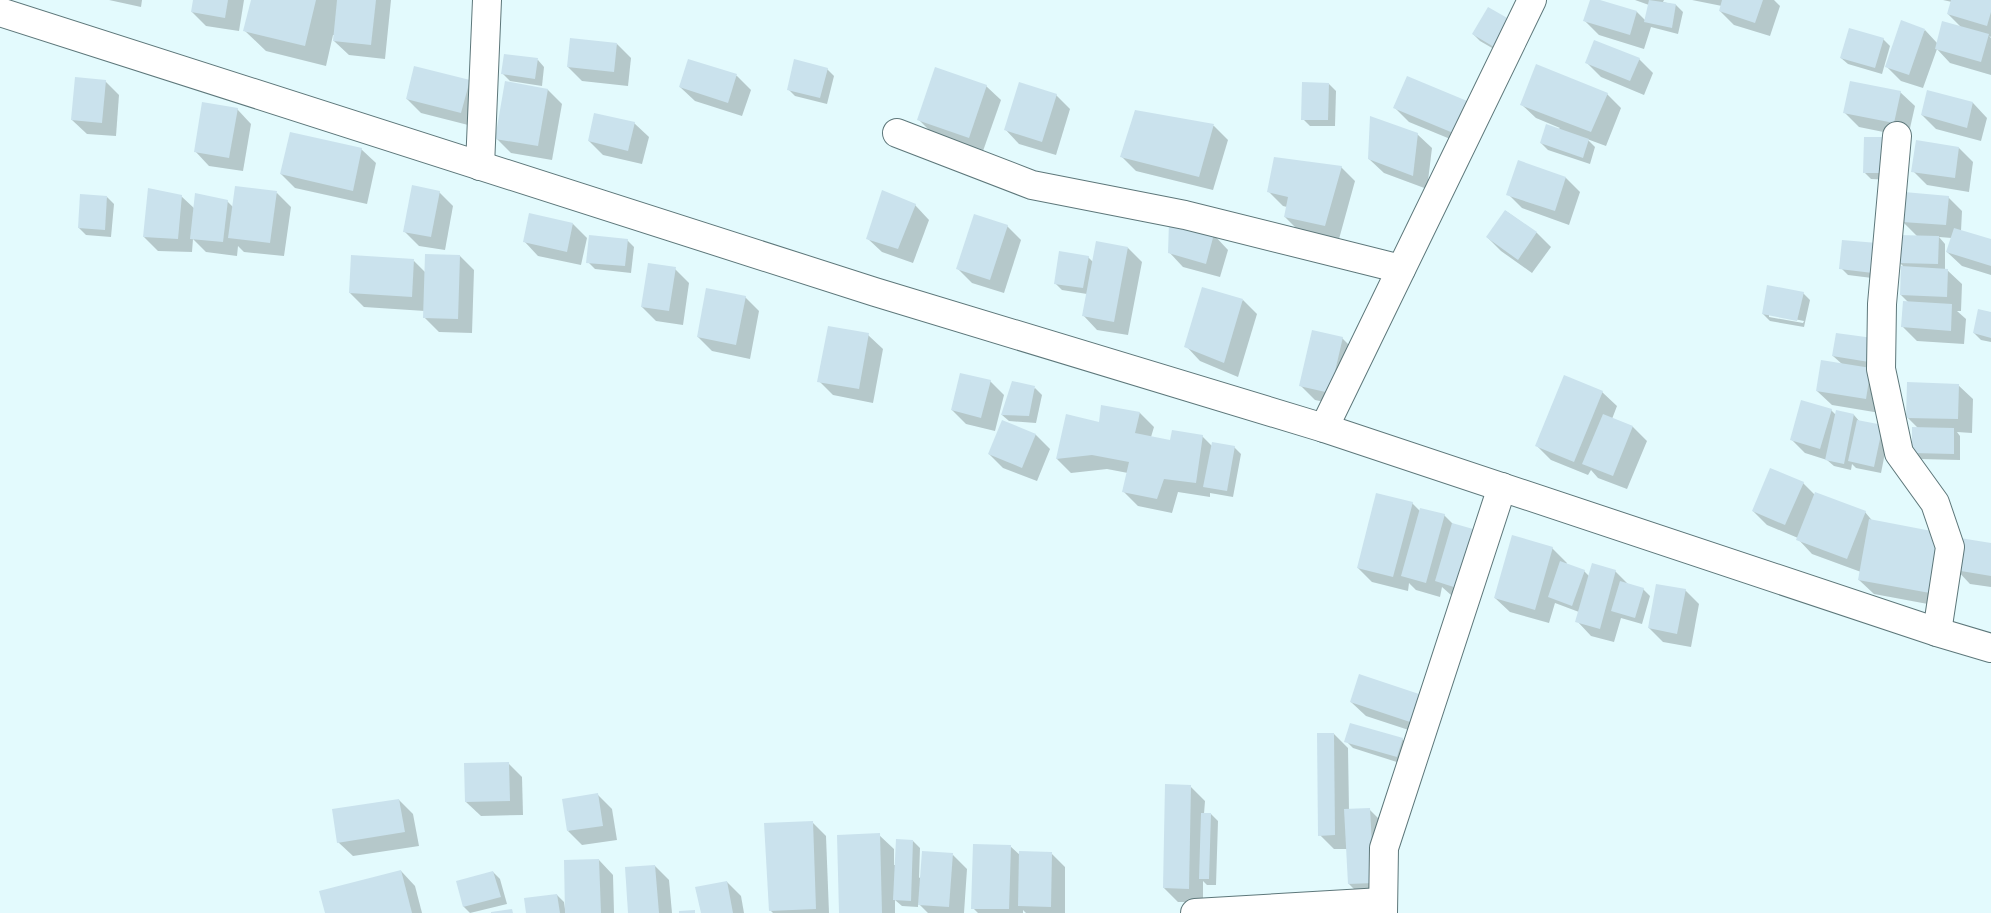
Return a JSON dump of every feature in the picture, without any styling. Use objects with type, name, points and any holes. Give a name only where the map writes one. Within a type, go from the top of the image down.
[{"type":"street","points":[[480,166],[487,0]]},
{"type":"street","points":[[1324,428],[1532,0]]},
{"type":"street","points":[[0,12],[875,292],[1324,428],[1937,632],[1991,648]]},
{"type":"street","points":[[897,134],[1032,185],[1185,215],[1401,269]]},
{"type":"street","points":[[1897,136],[1882,304],[1881,369],[1899,453],[1935,503],[1950,547],[1937,632]]},
{"type":"street","points":[[1195,913],[1383,907],[1384,848],[1502,487]]},
{"type":"building","points":[[193,0],[228,0],[225,18],[191,12]]},
{"type":"building","points":[[251,0],[316,0],[305,46],[243,31]]},
{"type":"building","points":[[337,0],[376,0],[371,45],[333,41]]},
{"type":"building","points":[[1590,0],[1600,0],[1637,11],[1630,35],[1583,21]]},
{"type":"building","points":[[1649,0],[1676,4],[1672,28],[1644,22]]},
{"type":"building","points":[[1722,0],[1763,0],[1755,23],[1719,11]]},
{"type":"building","points":[[1951,0],[1991,0],[1991,12],[1987,26],[1947,14]]},
{"type":"building","points":[[1488,7],[1516,23],[1499,50],[1472,34]]},
{"type":"building","points":[[1901,20],[1925,29],[1909,75],[1885,67]]},
{"type":"building","points":[[1942,21],[1989,34],[1981,62],[1935,49]]},
{"type":"building","points":[[1849,28],[1884,38],[1875,68],[1840,58]]},
{"type":"building","points":[[570,38],[617,43],[614,72],[567,67]]},
{"type":"building","points":[[1594,40],[1640,58],[1630,81],[1585,63]]},
{"type":"building","points":[[504,54],[538,58],[535,79],[501,74]]},
{"type":"building","points":[[688,59],[737,74],[728,103],[679,87]]},
{"type":"building","points":[[794,59],[828,68],[820,98],[787,90]]},
{"type":"building","points":[[1536,64],[1608,93],[1591,132],[1520,105]]},
{"type":"building","points":[[414,66],[470,80],[461,113],[406,99]]},
{"type":"building","points":[[935,67],[987,85],[969,138],[917,120]]},
{"type":"building","points":[[1407,76],[1472,103],[1458,135],[1393,108]]},
{"type":"building","points":[[75,77],[106,80],[102,123],[71,120]]},
{"type":"building","points":[[505,81],[548,89],[538,146],[495,139]]},
{"type":"building","points":[[1850,81],[1901,91],[1894,123],[1843,113]]},
{"type":"building","points":[[1019,82],[1057,94],[1042,142],[1004,130]]},
{"type":"building","points":[[1302,82],[1329,83],[1328,120],[1301,120]]},
{"type":"building","points":[[1927,90],[1973,102],[1967,128],[1921,115]]},
{"type":"building","points":[[202,102],[238,108],[229,158],[194,152]]},
{"type":"building","points":[[1135,110],[1214,124],[1199,177],[1120,157]]},
{"type":"building","points":[[594,113],[635,122],[628,151],[588,141]]},
{"type":"building","points":[[1370,116],[1418,133],[1413,176],[1368,159]]},
{"type":"building","points":[[1546,124],[1589,139],[1583,158],[1540,143]]},
{"type":"building","points":[[290,132],[362,148],[353,191],[280,174]]},
{"type":"building","points":[[1864,137],[1888,137],[1888,173],[1863,173]]},
{"type":"building","points":[[1916,140],[1959,147],[1955,178],[1911,172]]},
{"type":"building","points":[[1274,157],[1342,166],[1325,226],[1284,217],[1288,197],[1267,192]]},
{"type":"building","points":[[1518,160],[1566,177],[1555,211],[1506,195]]},
{"type":"building","points":[[412,185],[440,191],[431,237],[403,232]]},
{"type":"building","points":[[235,186],[277,191],[270,243],[228,238]]},
{"type":"building","points":[[148,188],[182,195],[178,239],[143,237]]},
{"type":"building","points":[[882,190],[916,204],[898,249],[866,239]]},
{"type":"building","points":[[1904,192],[1949,196],[1946,225],[1902,222]]},
{"type":"building","points":[[195,193],[228,200],[223,242],[190,239]]},
{"type":"building","points":[[80,194],[107,196],[105,230],[78,228]]},
{"type":"building","points":[[1505,210],[1537,232],[1518,260],[1486,237]]},
{"type":"building","points":[[529,213],[573,223],[567,252],[523,242]]},
{"type":"building","points":[[974,214],[1008,225],[990,280],[956,269]]},
{"type":"building","points":[[1169,221],[1214,234],[1206,264],[1168,253]]},
{"type":"building","points":[[1954,228],[1991,239],[1991,266],[1946,252]]},
{"type":"building","points":[[589,235],[628,239],[625,266],[586,263]]},
{"type":"building","points":[[1898,235],[1939,236],[1938,264],[1897,263]]},
{"type":"building","points":[[1842,240],[1877,243],[1873,273],[1839,269]]},
{"type":"building","points":[[1096,241],[1128,247],[1114,322],[1082,316]]},
{"type":"building","points":[[1059,251],[1089,256],[1083,288],[1054,284]]},
{"type":"building","points":[[425,254],[460,255],[458,319],[423,318]]},
{"type":"building","points":[[351,255],[414,259],[412,297],[349,293]]},
{"type":"building","points":[[648,263],[676,267],[669,311],[641,307]]},
{"type":"building","points":[[1901,266],[1948,269],[1947,297],[1900,295]]},
{"type":"building","points":[[1767,285],[1804,292],[1797,321],[1762,314]]},
{"type":"building","points":[[1202,287],[1243,299],[1224,363],[1184,347]]},
{"type":"building","points":[[706,288],[746,296],[736,345],[697,337]]},
{"type":"building","points":[[1903,301],[1952,304],[1951,331],[1901,327]]},
{"type":"building","points":[[1978,309],[1991,312],[1991,338],[1973,333]]},
{"type":"building","points":[[828,326],[869,333],[859,389],[817,382]]},
{"type":"building","points":[[1312,330],[1343,337],[1330,393],[1299,386]]},
{"type":"building","points":[[1836,333],[1873,338],[1869,362],[1832,356]]},
{"type":"building","points":[[1821,360],[1871,368],[1866,399],[1816,391]]},
{"type":"building","points":[[960,373],[991,380],[981,418],[951,410]]},
{"type":"building","points":[[1564,375],[1603,391],[1574,462],[1535,446]]},
{"type":"building","points":[[1012,381],[1035,386],[1029,416],[1001,415]]},
{"type":"building","points":[[1907,382],[1959,384],[1958,419],[1906,418]]},
{"type":"building","points":[[1801,400],[1832,409],[1820,449],[1790,440]]},
{"type":"building","points":[[1101,405],[1140,412],[1135,433],[1170,440],[1172,430],[1203,435],[1196,483],[1164,479],[1157,499],[1122,492],[1129,462],[1092,455],[1056,459],[1066,414],[1099,422]]},
{"type":"building","points":[[1836,410],[1854,414],[1844,464],[1825,460]]},
{"type":"building","points":[[1603,414],[1633,426],[1613,476],[1582,464]]},
{"type":"building","points":[[1002,420],[1036,434],[1022,468],[988,454]]},
{"type":"building","points":[[1857,420],[1883,425],[1874,467],[1848,461]]},
{"type":"building","points":[[1912,427],[1954,428],[1954,454],[1912,453]]},
{"type":"building","points":[[1212,442],[1235,446],[1227,491],[1203,487]]},
{"type":"building","points":[[1770,468],[1804,482],[1785,525],[1752,511]]},
{"type":"building","points":[[1815,492],[1866,511],[1847,559],[1796,540]]},
{"type":"building","points":[[1376,493],[1413,502],[1393,577],[1357,568]]},
{"type":"building","points":[[1420,508],[1445,514],[1426,583],[1401,576]]},
{"type":"building","points":[[1869,519],[1942,533],[1930,593],[1858,580]]},
{"type":"building","points":[[1452,523],[1480,531],[1463,590],[1435,581]]},
{"type":"building","points":[[1512,535],[1553,547],[1535,610],[1494,598]]},
{"type":"building","points":[[1960,538],[1991,543],[1991,576],[1955,570]]},
{"type":"building","points":[[1560,561],[1585,570],[1572,606],[1548,597]]},
{"type":"building","points":[[1592,563],[1616,570],[1600,629],[1575,622]]},
{"type":"building","points":[[1620,581],[1644,588],[1635,618],[1611,611]]},
{"type":"building","points":[[1656,584],[1686,589],[1677,634],[1648,628]]},
{"type":"building","points":[[1359,674],[1422,695],[1413,723],[1350,702]]},
{"type":"building","points":[[1350,723],[1403,738],[1397,757],[1344,742]]},
{"type":"building","points":[[1317,733],[1334,733],[1335,835],[1318,836]]},
{"type":"building","points":[[509,762],[510,801],[465,802],[464,763]]},
{"type":"building","points":[[1165,784],[1191,785],[1189,889],[1163,888]]},
{"type":"building","points":[[598,793],[603,826],[567,831],[562,799]]},
{"type":"building","points":[[399,799],[405,832],[337,843],[332,809]]},
{"type":"building","points":[[1370,808],[1374,883],[1348,884],[1344,809]]},
{"type":"building","points":[[1201,813],[1211,813],[1209,879],[1199,879]]},
{"type":"building","points":[[813,821],[816,909],[769,911],[764,823]]},
{"type":"building","points":[[880,833],[882,913],[839,913],[837,835]]},
{"type":"building","points":[[896,839],[913,840],[911,901],[893,900]]},
{"type":"building","points":[[973,844],[1011,845],[1009,909],[971,909]]},
{"type":"building","points":[[922,851],[953,853],[949,907],[918,905]]},
{"type":"building","points":[[1019,851],[1052,852],[1051,907],[1018,906]]},
{"type":"building","points":[[599,859],[601,913],[565,913],[564,860]]},
{"type":"building","points":[[655,865],[659,913],[628,913],[625,867]]},
{"type":"building","points":[[401,870],[412,913],[325,913],[319,891]]},
{"type":"building","points":[[493,871],[501,897],[463,907],[456,881]]},
{"type":"building","points":[[727,881],[733,913],[701,913],[695,887]]},
{"type":"building","points":[[557,894],[560,913],[526,913],[524,898]]},
{"type":"building","points":[[512,909],[513,913],[491,913],[491,912]]},
{"type":"building","points":[[695,910],[695,913],[679,913],[679,911]]}]
